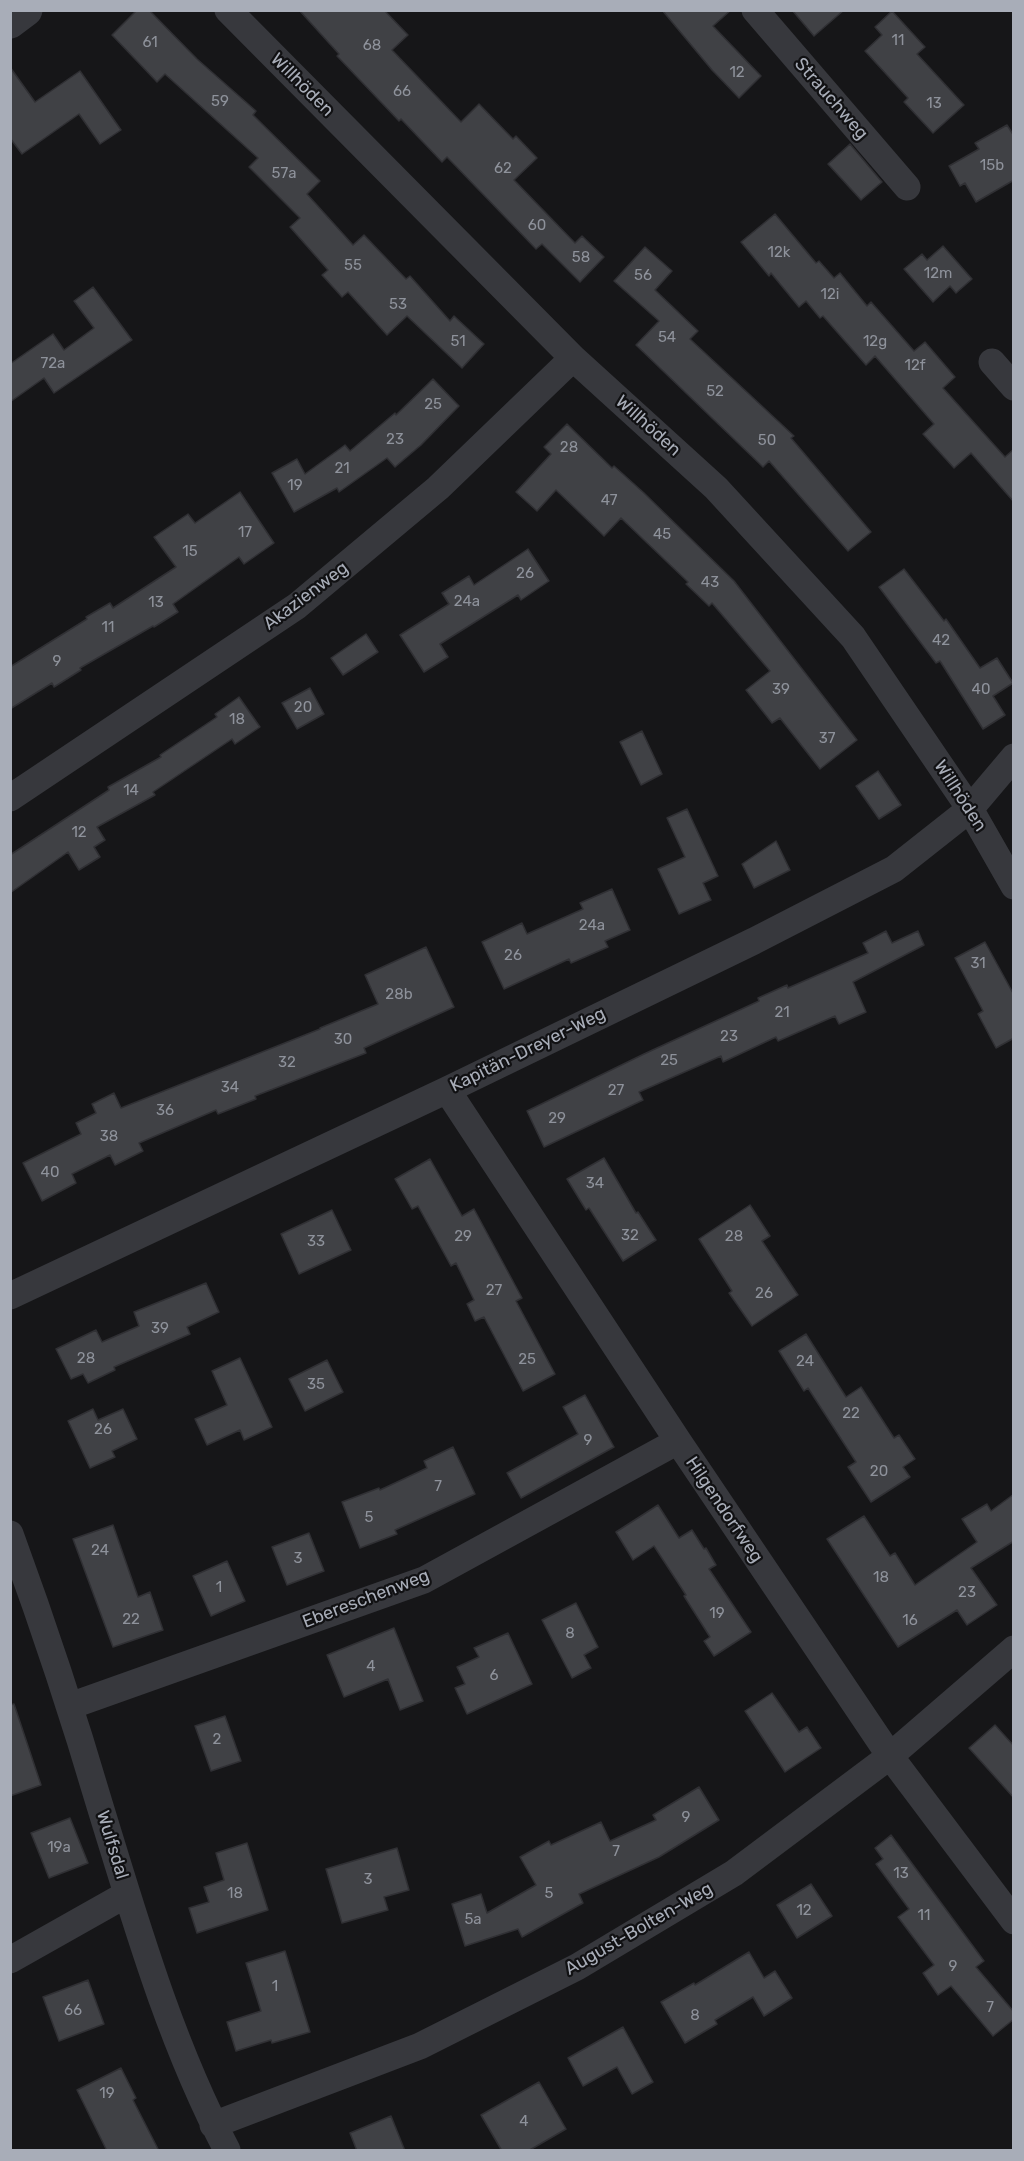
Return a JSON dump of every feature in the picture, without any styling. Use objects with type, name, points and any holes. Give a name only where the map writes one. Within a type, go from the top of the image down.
[{"type":"street","points":[[10,22],[26,10]]},
{"type":"street","name":"Willhöden","points":[[228,10],[573,358],[716,488],[853,638],[970,809],[1014,886]]},
{"type":"street","name":"Strauchweg","points":[[755,10],[908,187]]},
{"type":"street","name":"Akazienweg","points":[[10,798],[297,606],[438,488],[573,358]]},
{"type":"street","points":[[992,362],[1014,387]]},
{"type":"street","name":"Kapitän-Dreyer-Weg","points":[[10,1296],[447,1090],[754,941],[894,869],[970,809],[1014,757]]},
{"type":"street","name":"Hilgendorfweg","points":[[447,1090],[678,1441],[890,1756],[1014,1921]]},
{"type":"street","name":"Ebereschenweg","points":[[70,1706],[424,1580],[678,1441]]},
{"type":"street","name":"Wulfsdal","points":[[10,1534],[70,1706],[157,1988],[192,2077],[227,2151]]},
{"type":"street","name":"August-Bolten-Weg","points":[[213,2125],[420,2046],[577,1967],[734,1873],[890,1756],[1014,1649]]},
{"type":"street","points":[[10,1960],[127,1894]]},
{"type":"building","points":[[137,10],[149,10],[197,59],[256,111],[253,115],[320,181],[307,194],[353,245],[364,235],[406,279],[410,276],[450,321],[454,316],[484,344],[462,368],[407,316],[387,335],[348,292],[342,297],[322,275],[328,270],[290,227],[300,218],[249,167],[258,158],[165,74],[157,82],[112,35]]},
{"type":"building","points":[[299,10],[384,10],[408,35],[392,50],[461,122],[479,104],[513,139],[516,136],[537,158],[514,180],[575,243],[582,236],[604,257],[580,282],[542,244],[536,249],[447,157],[442,162],[401,119],[399,121],[337,56],[339,54]]},
{"type":"building","points":[[662,10],[731,10],[713,26],[761,76],[739,98],[712,70]]},
{"type":"building","points":[[792,10],[844,10],[814,36]]},
{"type":"building","points":[[892,11],[925,47],[917,54],[964,105],[933,133],[904,102],[908,98],[865,51],[882,35],[875,27]]},
{"type":"building","points":[[10,67],[35,102],[80,71],[121,130],[100,144],[79,114],[22,154],[10,138]]},
{"type":"building","points":[[1007,125],[1014,136],[1014,180],[976,202],[965,183],[960,186],[949,166],[979,149],[975,143]]},
{"type":"building","points":[[850,144],[882,182],[861,200],[828,164]]},
{"type":"building","points":[[775,214],[816,263],[819,261],[834,278],[840,273],[867,306],[871,302],[914,351],[925,342],[955,377],[943,388],[1005,457],[1014,449],[1014,502],[971,453],[954,468],[923,434],[934,424],[875,356],[866,365],[823,316],[820,318],[806,301],[799,307],[771,273],[769,276],[741,242]]},
{"type":"building","points":[[943,246],[972,279],[956,293],[950,286],[933,302],[904,269],[922,254],[927,260]]},
{"type":"building","points":[[645,247],[672,271],[655,290],[698,331],[690,339],[794,436],[791,438],[871,532],[848,551],[769,461],[763,467],[636,345],[659,321],[614,281]]},
{"type":"building","points":[[93,287],[132,340],[54,393],[44,378],[10,402],[10,364],[53,334],[64,350],[94,328],[74,301]]},
{"type":"building","points":[[433,379],[459,406],[421,445],[395,467],[387,458],[339,492],[337,488],[294,512],[272,473],[297,459],[305,474],[345,445],[350,451],[395,413],[396,415]]},
{"type":"building","points":[[567,424],[612,468],[614,466],[644,493],[734,581],[857,740],[820,769],[780,718],[772,723],[746,690],[770,671],[712,603],[709,606],[686,584],[688,582],[621,518],[604,536],[556,490],[537,511],[516,492],[551,454],[544,447]]},
{"type":"building","points":[[240,492],[274,543],[244,564],[239,557],[173,604],[178,612],[80,668],[81,670],[54,687],[52,683],[10,709],[10,667],[87,619],[86,617],[110,603],[113,608],[176,567],[154,537],[188,514],[195,523]]},
{"type":"building","points":[[528,549],[549,581],[521,600],[518,595],[440,644],[448,657],[424,672],[400,635],[449,604],[442,593],[469,576],[474,585]]},
{"type":"building","points":[[904,569],[944,621],[946,619],[980,668],[997,658],[1013,683],[993,696],[1005,715],[983,729],[940,661],[936,663],[879,587]]},
{"type":"building","points":[[366,634],[378,652],[343,675],[331,658]]},
{"type":"building","points":[[310,688],[324,714],[297,729],[282,703]]},
{"type":"building","points":[[239,697],[260,727],[235,744],[232,739],[153,792],[155,795],[97,827],[105,840],[94,847],[100,857],[79,870],[68,852],[10,893],[10,855],[109,790],[108,787],[161,757],[160,755],[217,717],[215,714]]},
{"type":"building","points":[[642,731],[662,774],[641,785],[620,742]]},
{"type":"building","points":[[878,771],[901,805],[879,819],[856,786]]},
{"type":"building","points":[[687,809],[718,876],[703,883],[711,900],[679,914],[658,869],[685,857],[667,818]]},
{"type":"building","points":[[776,841],[790,870],[754,888],[742,864]]},
{"type":"building","points":[[612,889],[630,930],[605,941],[608,947],[571,963],[569,959],[504,989],[482,942],[522,923],[527,934],[583,909],[580,903]]},
{"type":"building","points":[[886,931],[892,943],[918,931],[924,945],[853,982],[866,1012],[839,1024],[835,1016],[778,1041],[776,1037],[723,1062],[721,1056],[639,1092],[643,1100],[544,1147],[527,1111],[759,1001],[758,998],[787,985],[788,988],[868,953],[863,943]]},
{"type":"building","points":[[985,942],[1014,995],[1014,1038],[996,1048],[978,1014],[983,1011],[955,958]]},
{"type":"building","points":[[426,947],[454,1007],[364,1048],[366,1053],[255,1096],[256,1099],[218,1114],[216,1110],[139,1143],[143,1151],[115,1165],[110,1155],[72,1174],[76,1183],[42,1201],[23,1163],[81,1134],[76,1123],[96,1113],[92,1104],[114,1093],[121,1108],[378,1004],[365,975]]},
{"type":"building","points":[[604,1158],[636,1213],[638,1212],[656,1240],[623,1261],[589,1208],[586,1210],[567,1179]]},
{"type":"building","points":[[430,1159],[462,1216],[474,1209],[522,1298],[516,1301],[555,1374],[523,1391],[484,1317],[475,1321],[467,1304],[474,1300],[456,1263],[451,1266],[418,1206],[412,1209],[395,1179]]},
{"type":"building","points":[[750,1205],[770,1236],[762,1241],[798,1295],[752,1326],[729,1293],[732,1291],[699,1239]]},
{"type":"building","points":[[332,1210],[351,1250],[299,1274],[281,1234]]},
{"type":"building","points":[[206,1283],[219,1312],[187,1327],[190,1334],[114,1367],[115,1370],[88,1383],[83,1374],[71,1379],[56,1349],[96,1330],[102,1342],[139,1326],[134,1312]]},
{"type":"building","points":[[806,1334],[846,1397],[861,1387],[894,1438],[899,1435],[915,1459],[903,1467],[910,1477],[871,1502],[848,1467],[856,1462],[808,1388],[804,1391],[779,1351]]},
{"type":"building","points":[[240,1358],[272,1427],[244,1440],[240,1430],[207,1445],[195,1419],[227,1405],[212,1371]]},
{"type":"building","points":[[327,1360],[343,1392],[305,1411],[289,1379]]},
{"type":"building","points":[[585,1395],[614,1447],[521,1498],[507,1473],[578,1434],[563,1407]]},
{"type":"building","points":[[93,1409],[98,1420],[123,1409],[137,1439],[112,1451],[115,1457],[90,1468],[68,1421]]},
{"type":"building","points":[[453,1447],[475,1494],[395,1530],[397,1534],[360,1548],[342,1502],[379,1488],[380,1490],[427,1468],[424,1461]]},
{"type":"building","points":[[1014,1494],[1014,1541],[971,1568],[997,1605],[967,1625],[957,1610],[898,1647],[827,1539],[864,1516],[890,1556],[895,1553],[915,1585],[977,1542],[962,1519],[987,1504],[991,1511]]},
{"type":"building","points":[[658,1505],[679,1538],[692,1530],[704,1549],[706,1548],[716,1565],[709,1569],[751,1632],[714,1656],[704,1641],[710,1637],[654,1546],[633,1560],[616,1532]]},
{"type":"building","points":[[113,1525],[138,1597],[150,1592],[163,1630],[113,1647],[73,1539]]},
{"type":"building","points":[[309,1533],[324,1571],[287,1585],[272,1547]]},
{"type":"building","points":[[227,1561],[245,1601],[211,1616],[193,1576]]},
{"type":"building","points":[[576,1603],[598,1647],[584,1655],[591,1668],[572,1678],[542,1620]]},
{"type":"building","points":[[394,1628],[423,1701],[400,1710],[388,1679],[344,1697],[327,1655]]},
{"type":"building","points":[[508,1633],[532,1684],[467,1714],[455,1688],[465,1684],[457,1667],[479,1657],[474,1648]]},
{"type":"building","points":[[772,1693],[799,1732],[807,1727],[821,1748],[785,1772],[745,1711]]},
{"type":"building","points":[[14,1704],[41,1785],[10,1796],[10,1705]]},
{"type":"building","points":[[225,1716],[241,1761],[211,1771],[195,1726]]},
{"type":"building","points":[[995,1725],[1014,1746],[1014,1798],[969,1748]]},
{"type":"building","points":[[699,1787],[719,1820],[659,1857],[579,1894],[583,1903],[522,1937],[518,1929],[465,1946],[452,1904],[481,1894],[487,1913],[536,1885],[520,1857],[549,1841],[551,1845],[601,1822],[610,1841],[656,1820],[653,1815]]},
{"type":"building","points":[[70,1818],[88,1863],[49,1878],[31,1833]]},
{"type":"building","points":[[891,1835],[984,1961],[976,1967],[1014,2012],[1014,2019],[993,2036],[951,1986],[938,1995],[923,1973],[934,1965],[898,1917],[909,1909],[876,1864],[883,1859],[875,1848]]},
{"type":"building","points":[[247,1843],[268,1910],[197,1933],[189,1908],[209,1902],[204,1887],[224,1880],[216,1853]]},
{"type":"building","points":[[397,1848],[409,1890],[384,1897],[388,1910],[342,1923],[326,1869]]},
{"type":"building","points":[[811,1884],[832,1916],[797,1938],[777,1905]]},
{"type":"building","points":[[285,1951],[310,2032],[272,2043],[271,2040],[236,2051],[227,2022],[261,2011],[246,1963]]},
{"type":"building","points":[[749,1952],[764,1978],[775,1971],[792,1998],[764,2016],[753,1997],[715,2020],[717,2024],[685,2043],[661,2002],[694,1983],[695,1985]]},
{"type":"building","points":[[88,1980],[104,2024],[59,2041],[43,1997]]},
{"type":"building","points":[[623,2027],[653,2082],[632,2094],[617,2067],[583,2086],[568,2058]]},
{"type":"building","points":[[121,2068],[136,2098],[133,2100],[159,2151],[107,2151],[77,2090]]},
{"type":"building","points":[[539,2082],[566,2129],[528,2151],[502,2151],[481,2115]]},
{"type":"building","points":[[391,2116],[405,2151],[357,2151],[350,2133]]}]
